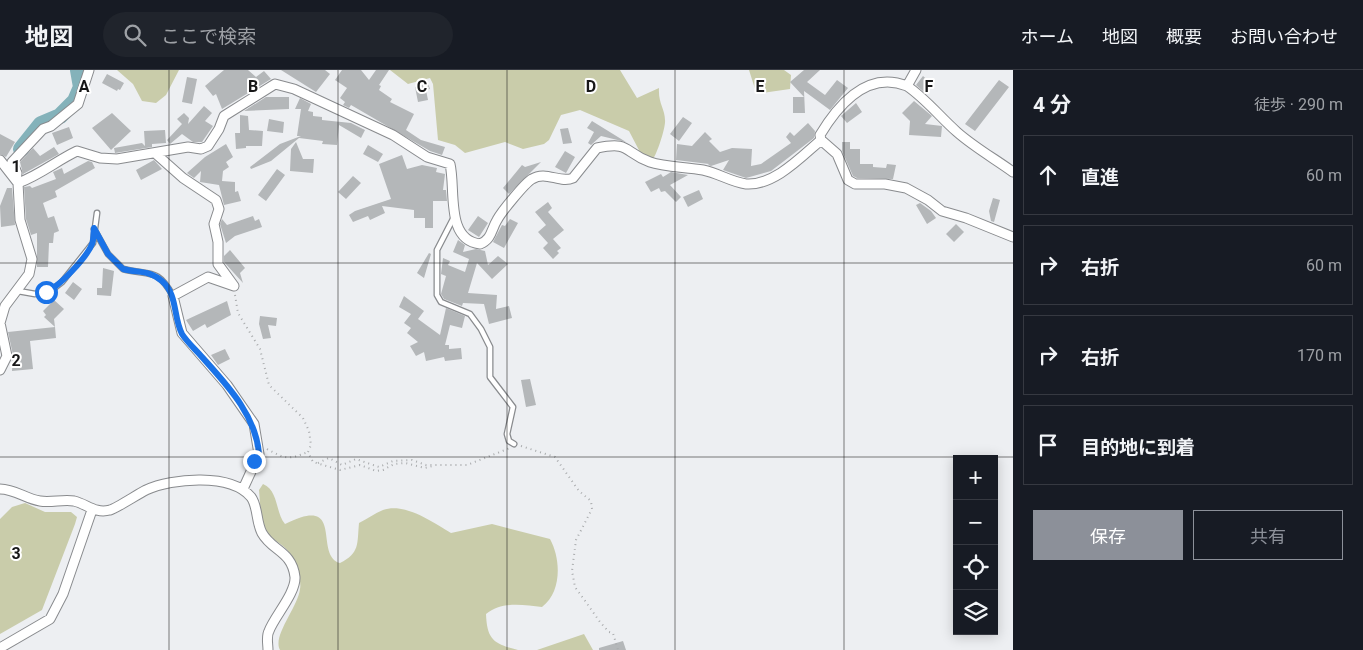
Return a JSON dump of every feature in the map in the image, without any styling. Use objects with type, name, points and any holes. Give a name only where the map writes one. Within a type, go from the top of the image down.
[{"type":"street","points":[[0,370],[7,356],[0,323],[5,306],[29,274],[32,259],[20,220],[17,173],[12,162],[43,129],[51,126],[78,104],[89,70]]},
{"type":"street","points":[[907,86],[916,70]]},
{"type":"street","points":[[1013,172],[959,134],[907,86],[893,79],[861,83],[836,108],[820,134],[822,140],[837,154],[848,180],[855,184],[885,184],[906,188],[928,200],[942,211],[966,218],[1013,237]]},
{"type":"street","points":[[17,181],[36,176],[60,159],[77,151],[100,158],[117,159],[156,154],[188,147],[201,149],[208,146],[219,129],[224,116],[274,84],[294,89],[393,135],[426,157],[450,164],[454,219],[466,239],[474,244],[486,242],[502,211],[530,180],[540,175],[568,180],[573,178],[597,148],[616,144],[656,164],[672,164],[719,173],[730,180],[748,184],[766,179],[784,170],[822,140]]},
{"type":"street","points":[[156,154],[183,178],[216,200],[220,209],[214,224],[218,242],[218,264],[234,286]]},
{"type":"street","points":[[0,160],[17,181]]},
{"type":"street","points":[[234,286],[208,277],[172,296],[182,333],[226,385],[254,424],[259,454],[243,489]]},
{"type":"street","points":[[0,489],[8,489],[38,501],[74,501],[92,510],[111,510],[125,500],[148,489],[175,482],[231,483],[243,489],[253,499],[259,528],[263,536],[284,552],[292,565],[295,580],[268,633],[268,650]]},
{"type":"street","points":[[0,648],[50,619],[63,594],[92,510]]},
{"type":"lane","points":[[18,291],[35,294],[54,289],[62,282],[92,243],[96,213]]},
{"type":"lane","points":[[454,219],[437,250],[437,295],[441,302],[470,314],[484,336],[490,348],[490,377],[513,407],[507,434],[509,441],[514,444]]},
{"type":"lane","points":[[94,228],[108,254],[123,269],[148,271],[167,286],[172,296]]},
{"type":"path","points":[[234,286],[238,313],[260,349],[269,385],[304,418],[309,431],[311,445],[308,452],[295,458],[283,458],[258,444]]},
{"type":"path","points":[[318,463],[329,458],[342,465],[356,459],[379,468],[393,460],[412,460],[426,465],[467,465],[509,449],[514,444],[555,457],[579,491],[591,501],[592,509],[576,540],[572,571],[575,587],[600,622],[609,632],[613,633],[618,650]]},
{"type":"path","points":[[308,452],[313,462],[340,470],[360,465],[376,471],[400,463],[425,468],[438,465]]},
{"type":"green space","points":[[117,70],[179,70],[166,95],[156,103],[142,101],[133,84]]},
{"type":"green space","points":[[390,70],[620,70],[637,98],[659,88],[665,116],[664,128],[653,159],[641,154],[629,131],[580,110],[561,115],[549,140],[544,144],[523,149],[505,142],[465,153],[455,145],[438,140],[433,84],[430,78],[408,84]]},
{"type":"green space","points":[[749,70],[784,70],[791,75],[790,89],[762,93],[756,92]]},
{"type":"green space","points":[[263,484],[272,492],[285,524],[304,516],[316,516],[322,521],[332,558],[340,563],[351,555],[356,547],[359,523],[380,511],[392,508],[410,511],[451,533],[492,524],[550,539],[558,565],[558,575],[553,593],[549,601],[542,607],[506,606],[499,607],[486,614],[488,630],[493,640],[503,646],[518,650],[280,650],[278,644],[279,637],[298,596],[300,581],[291,555],[281,544],[262,529],[259,490]]},
{"type":"green space","points":[[25,503],[45,512],[71,512],[77,517],[42,610],[0,634],[0,519],[12,507]]},
{"type":"green space","points":[[584,634],[593,650],[537,650]]},
{"type":"building","points":[[224,70],[248,70],[256,77],[264,71],[271,79],[222,109],[216,94],[213,96],[205,86]]},
{"type":"building","points":[[281,70],[325,70],[330,74],[316,92]]},
{"type":"building","points":[[342,70],[361,70],[369,80],[376,70],[389,70],[379,85],[381,86],[379,90],[392,99],[390,102],[414,114],[406,130],[421,140],[445,147],[442,155],[430,151],[351,105],[349,108],[343,105],[345,102],[340,98],[347,88],[335,80]]},
{"type":"building","points":[[804,70],[820,70],[807,82],[825,95],[837,80],[848,88],[830,110],[804,91],[805,113],[793,113],[793,97],[804,97],[790,82]]},
{"type":"building","points":[[107,74],[124,83],[120,90],[118,89],[117,91],[102,83]]},
{"type":"building","points":[[923,76],[933,85],[925,93],[916,85]]},
{"type":"building","points":[[187,77],[197,79],[192,104],[182,102]]},
{"type":"building","points":[[999,80],[1009,87],[975,131],[965,124]]},
{"type":"building","points":[[428,83],[430,89],[426,90],[428,100],[418,102],[415,87]]},
{"type":"building","points":[[266,97],[289,97],[289,109],[244,111]]},
{"type":"building","points":[[300,98],[311,104],[308,111],[313,112],[313,116],[322,117],[322,120],[351,123],[365,130],[361,138],[339,125],[337,145],[322,144],[323,141],[299,138],[271,161],[251,169],[250,167],[280,144],[301,136],[297,136],[301,109],[295,109]]},
{"type":"building","points":[[914,101],[932,116],[925,124],[942,126],[941,137],[909,135],[910,121],[902,113]]},
{"type":"building","points":[[856,103],[862,112],[847,123],[841,116]]},
{"type":"building","points":[[204,106],[212,113],[205,121],[213,126],[202,142],[193,142],[182,134],[170,144],[167,140],[182,124],[177,119],[184,113],[189,118],[188,124]]},
{"type":"building","points":[[112,113],[131,131],[111,150],[92,128]]},
{"type":"building","points":[[240,115],[248,116],[249,130],[263,131],[262,146],[246,146],[246,148],[236,149],[235,133],[240,133]]},
{"type":"building","points":[[683,117],[692,123],[679,141],[670,134]]},
{"type":"building","points":[[269,119],[284,122],[283,133],[267,131]]},
{"type":"building","points":[[592,121],[626,142],[601,136],[591,145],[588,143],[594,132],[587,128]]},
{"type":"building","points":[[808,123],[815,131],[814,138],[771,171],[746,178],[723,170],[729,160],[711,166],[709,164],[676,160],[677,144],[692,146],[705,132],[712,139],[709,141],[720,152],[732,148],[752,149],[751,166],[761,164],[791,143],[786,137],[790,132],[794,136]]},
{"type":"building","points":[[69,127],[73,138],[57,145],[52,133]]},
{"type":"building","points":[[568,128],[572,143],[563,144],[560,129]]},
{"type":"building","points":[[165,130],[166,143],[152,144],[152,147],[115,153],[114,148],[142,143],[145,146],[144,131]]},
{"type":"building","points":[[0,134],[15,142],[6,157],[0,154]]},
{"type":"building","points":[[296,142],[303,159],[314,159],[313,173],[290,171],[291,149]]},
{"type":"building","points":[[842,142],[850,142],[850,149],[860,149],[860,164],[873,164],[873,167],[886,168],[887,164],[896,165],[893,179],[857,178],[853,176],[842,151]]},
{"type":"building","points":[[226,144],[233,157],[226,162],[229,167],[223,171],[222,181],[235,182],[235,192],[238,191],[241,201],[224,205],[219,185],[200,182],[201,171],[194,178],[187,173],[205,157]]},
{"type":"building","points":[[368,145],[383,154],[378,162],[363,154]]},
{"type":"building","points":[[54,147],[59,154],[23,174],[20,162],[33,148],[40,156]]},
{"type":"building","points":[[565,151],[575,157],[566,173],[555,167]]},
{"type":"building","points":[[402,155],[407,169],[422,165],[437,168],[436,172],[445,174],[443,190],[446,190],[447,201],[433,201],[433,228],[425,228],[425,218],[414,218],[414,210],[382,206],[385,213],[370,220],[368,216],[353,222],[349,215],[355,211],[391,199],[379,164]]},
{"type":"building","points":[[154,160],[162,169],[141,180],[136,170]]},
{"type":"building","points":[[88,161],[92,162],[95,168],[55,191],[57,197],[43,203],[48,218],[54,216],[59,231],[54,233],[53,243],[49,243],[48,267],[37,267],[37,233],[31,235],[26,219],[24,187],[30,186],[32,188],[56,179],[53,172],[62,168],[64,174]]},
{"type":"building","points":[[541,162],[509,194],[503,188],[522,165],[525,167]]},
{"type":"building","points":[[277,169],[285,175],[266,201],[258,195]]},
{"type":"building","points":[[671,172],[688,175],[670,185],[681,197],[676,202],[665,191],[661,192],[659,188],[651,192],[645,182],[661,174],[663,177]]},
{"type":"building","points":[[353,176],[361,183],[346,199],[338,192]]},
{"type":"building","points":[[7,188],[12,188],[15,225],[1,227],[0,206]]},
{"type":"building","points":[[699,190],[703,199],[688,207],[683,197]]},
{"type":"building","points":[[993,198],[1000,200],[994,222],[991,221],[989,211]]},
{"type":"building","points":[[548,202],[552,208],[548,212],[564,230],[553,239],[561,248],[553,259],[543,248],[548,243],[538,232],[546,225],[535,212]]},
{"type":"building","points":[[920,203],[931,211],[936,218],[927,224],[916,205]]},
{"type":"building","points":[[253,216],[255,221],[259,219],[262,227],[235,236],[226,243],[220,224],[222,219],[227,225]]},
{"type":"building","points":[[478,216],[488,223],[479,237],[468,230]]},
{"type":"building","points":[[510,219],[518,223],[504,248],[493,242],[502,225],[505,226]]},
{"type":"building","points":[[956,224],[964,232],[954,242],[946,234]]},
{"type":"building","points":[[458,240],[465,245],[463,252],[476,249],[485,251],[488,265],[498,256],[508,264],[492,279],[477,263],[468,293],[497,295],[496,309],[509,306],[512,318],[489,324],[484,304],[463,303],[462,306],[444,299],[441,294],[446,276],[441,274],[443,258],[450,261],[448,265],[465,272],[469,259],[453,252]]},
{"type":"building","points":[[230,250],[245,268],[240,273],[243,283],[224,262],[224,256]]},
{"type":"building","points":[[429,253],[431,254],[424,278],[417,273]]},
{"type":"building","points":[[103,268],[114,271],[111,296],[97,295],[97,288],[102,288]]},
{"type":"building","points":[[73,282],[82,289],[74,300],[65,293]]},
{"type":"building","points":[[404,296],[424,311],[418,319],[440,335],[446,308],[465,316],[462,328],[450,325],[445,345],[449,345],[449,349],[461,348],[462,359],[445,361],[444,357],[426,361],[424,352],[416,356],[410,346],[418,342],[407,333],[411,328],[404,323],[411,314],[399,307]]},
{"type":"building","points":[[54,300],[64,309],[54,319],[55,327],[44,317],[46,315],[43,311]]},
{"type":"building","points":[[227,301],[231,315],[207,328],[205,324],[193,331],[186,320]]},
{"type":"building","points":[[260,316],[277,318],[276,326],[268,325],[271,338],[263,339],[259,324]]},
{"type":"building","points":[[55,327],[56,338],[30,341],[33,369],[12,371],[13,355],[8,332]]},
{"type":"building","points":[[225,349],[230,359],[218,365],[211,355]]},
{"type":"building","points":[[530,379],[536,405],[526,407],[521,380]]},
{"type":"building","points":[[623,641],[626,650],[599,650],[599,648]]},
{"type":"waterway","points":[[21,149],[41,124],[60,116],[75,101],[81,87],[78,70]]},
{"type":"route","points":[[46,292],[54,289],[62,282],[87,251],[92,243],[94,228],[108,254],[123,269],[133,272],[148,271],[163,281],[172,296],[182,333],[226,385],[254,424],[259,454],[254,461]]}]
